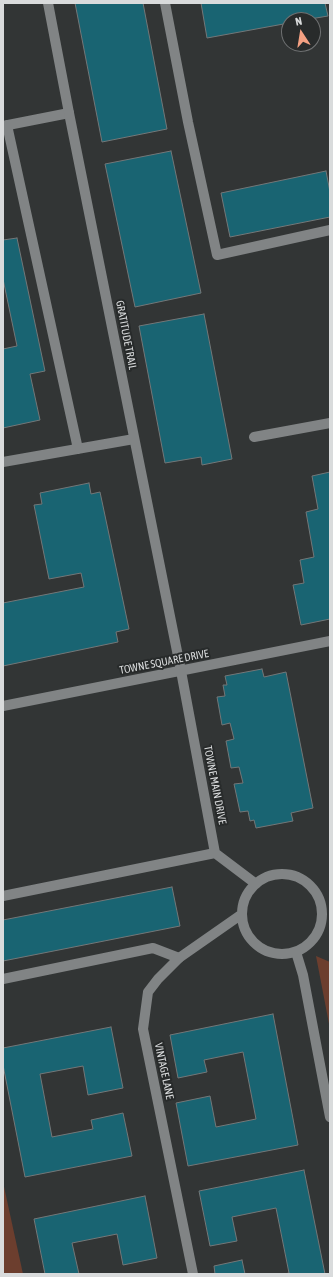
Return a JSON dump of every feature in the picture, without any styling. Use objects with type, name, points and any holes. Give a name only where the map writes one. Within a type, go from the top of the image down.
[{"type":"street","name":"GRATITUDE TRAIL","points":[[48,3],[181,671]]},
{"type":"street","points":[[165,3],[188,122],[217,255],[330,230]]},
{"type":"street","points":[[69,113],[5,126],[78,449]]},
{"type":"street","points":[[254,437],[330,423]]},
{"type":"street","points":[[3,462],[134,438]]},
{"type":"street","name":"TOWNE SQUARE DRIVE","points":[[3,706],[330,641]]},
{"type":"street","name":"TOWNE MAIN DRIVE","points":[[181,671],[215,853]]},
{"type":"street","points":[[3,896],[215,853],[256,884]]},
{"type":"street","points":[[282,875],[296,877],[308,884],[317,894],[322,907],[322,921],[317,934],[308,945],[296,952],[279,954],[262,949],[249,937],[242,914],[247,894],[256,884],[268,877],[282,875]]},
{"type":"street","name":"VINTAGE LANE","points":[[193,1274],[143,1029],[148,992],[158,979],[179,958],[242,914]]},
{"type":"street","points":[[3,979],[153,948],[179,958]]},
{"type":"street","points":[[296,952],[303,975],[330,1117]]},
{"type":"shaded area","points":[[316,956],[330,962],[330,1029]]},
{"type":"shaded area","points":[[3,1182],[23,1274],[3,1274]]},
{"type":"building","points":[[75,3],[143,3],[167,129],[102,142]]},
{"type":"building","points":[[201,3],[325,3],[328,16],[321,17],[321,12],[281,12],[281,24],[207,38]]},
{"type":"building","points":[[171,151],[201,293],[135,307],[105,164]]},
{"type":"building","points":[[326,171],[330,192],[330,217],[230,237],[221,193]]},
{"type":"building","points":[[17,238],[45,371],[30,374],[40,420],[3,428],[3,349],[17,346],[3,279],[3,240]]},
{"type":"building","points":[[204,314],[232,459],[202,465],[201,457],[165,463],[139,326]]},
{"type":"building","points":[[330,472],[330,619],[301,625],[293,585],[304,583],[300,560],[314,557],[306,512],[318,509],[312,476]]},
{"type":"building","points":[[89,483],[91,494],[100,492],[129,629],[116,632],[118,642],[3,666],[3,603],[84,587],[81,573],[49,579],[34,505],[42,504],[40,493]]},
{"type":"building","points":[[262,669],[264,677],[286,672],[313,808],[291,813],[293,821],[256,828],[254,820],[250,821],[248,811],[240,812],[234,784],[243,783],[239,767],[231,768],[226,741],[234,739],[230,723],[222,725],[217,697],[225,696],[223,685],[227,685],[225,676]]},
{"type":"building","points":[[172,887],[180,926],[3,961],[3,920]]},
{"type":"building","points":[[273,1014],[298,1145],[188,1166],[176,1103],[210,1096],[216,1127],[256,1119],[243,1052],[204,1060],[207,1072],[178,1078],[170,1035]]},
{"type":"building","points":[[111,1027],[123,1088],[88,1095],[83,1066],[40,1074],[52,1137],[93,1129],[91,1120],[123,1113],[132,1156],[25,1177],[3,1065],[3,1048]]},
{"type":"building","points":[[304,1170],[325,1274],[284,1274],[289,1273],[276,1208],[232,1217],[237,1241],[210,1246],[199,1191]]},
{"type":"building","points":[[145,1196],[157,1258],[123,1265],[117,1234],[72,1243],[79,1274],[45,1274],[34,1219]]},
{"type":"building","points":[[242,1260],[245,1274],[215,1274],[214,1266]]}]
